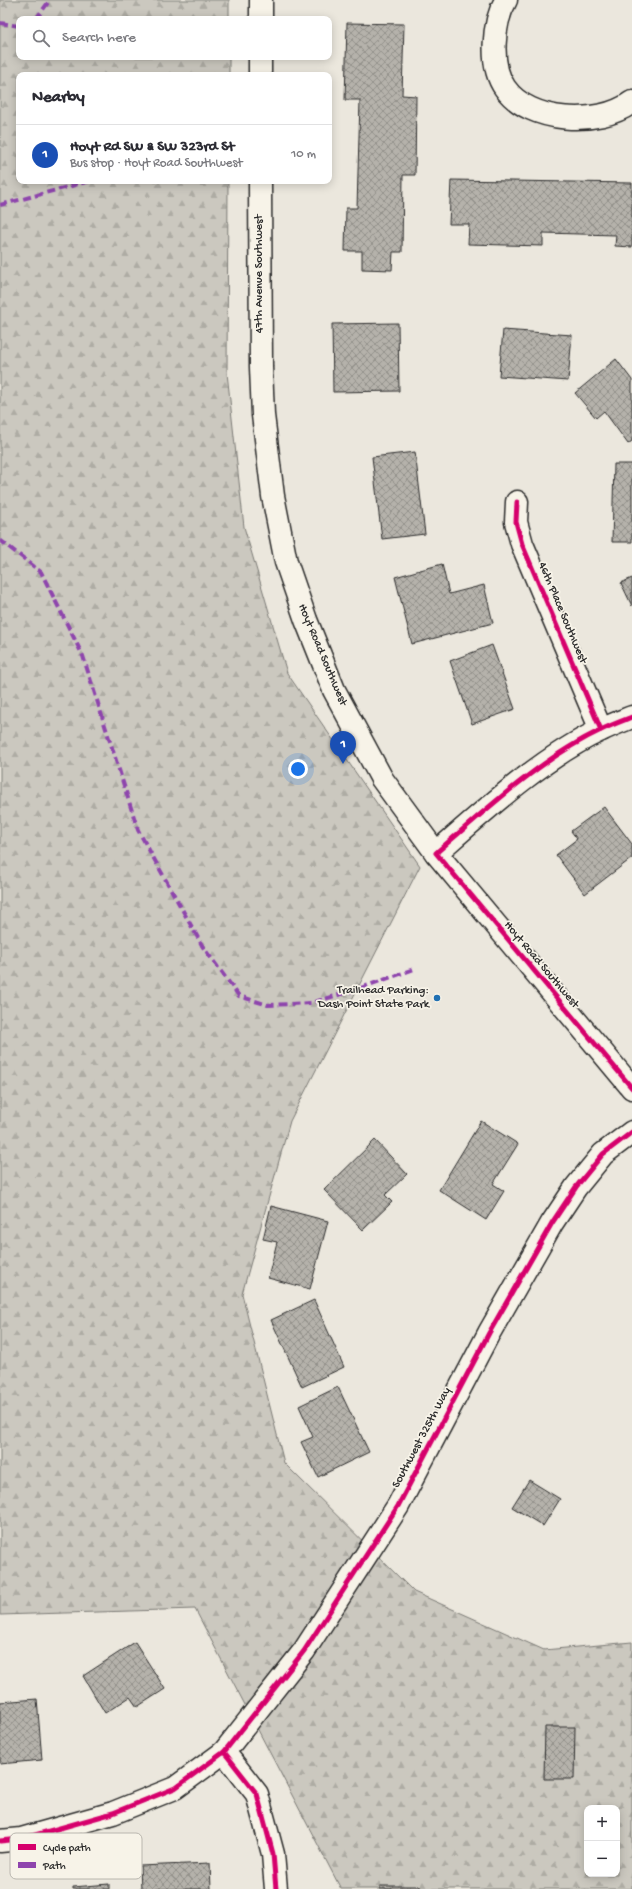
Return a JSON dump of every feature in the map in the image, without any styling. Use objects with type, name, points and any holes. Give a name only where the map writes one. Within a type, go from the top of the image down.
[{"type":"street","points":[[261,0],[261,16]]},
{"type":"street","points":[[506,0],[495,29],[496,58],[498,71],[504,87],[520,103],[544,114],[574,120],[611,114],[632,102]]},
{"type":"street","points":[[260,60],[260,72]]},
{"type":"street","name":"47th Avenue Southwest","points":[[260,184],[261,367]]},
{"type":"street","name":"Hoyt Road Southwest","points":[[261,367],[263,415],[273,496],[286,562],[306,620],[334,690],[382,779],[436,853],[632,1088]]},
{"type":"street","name":"46th Place Southwest","points":[[517,502],[516,522],[522,544],[601,730]]},
{"type":"street","points":[[436,853],[493,804],[571,746],[601,730],[632,717]]},
{"type":"street","name":"Southwest 325th Way","points":[[41,1833],[113,1813],[175,1788],[224,1752],[304,1651],[398,1506],[489,1333],[560,1211],[576,1187],[604,1154],[632,1132]]},
{"type":"street","points":[[224,1752],[257,1794],[273,1854],[276,1889]]},
{"type":"street","name":"Southwest 325th Way","points":[[0,1841],[10,1840]]},
{"type":"green space","points":[[0,0],[229,0],[229,16],[16,16],[16,60],[229,60],[229,72],[16,72],[16,184],[228,184],[227,373],[244,527],[287,673],[420,866],[290,1121],[242,1294],[284,1463],[414,1592],[544,1650],[632,1642],[632,1889],[341,1889],[195,1609],[0,1615]]},
{"type":"building","points":[[347,23],[404,24],[402,95],[416,96],[415,175],[403,175],[402,252],[393,252],[392,270],[362,269],[362,251],[345,251],[346,208],[357,208],[360,100],[345,100]]},
{"type":"building","points":[[451,180],[632,183],[632,247],[615,246],[616,235],[543,233],[543,246],[468,244],[469,224],[449,224]]},
{"type":"building","points":[[398,323],[399,391],[333,392],[332,324]]},
{"type":"building","points":[[503,330],[572,335],[568,381],[499,376]]},
{"type":"building","points":[[616,359],[632,380],[632,441],[628,444],[604,411],[596,418],[575,393]]},
{"type":"building","points":[[415,452],[425,534],[382,539],[372,457]]},
{"type":"building","points":[[614,464],[632,464],[632,542],[612,542]]},
{"type":"building","points":[[442,564],[449,594],[484,585],[493,623],[412,644],[395,577]]},
{"type":"building","points":[[632,578],[632,606],[621,583]]},
{"type":"building","points":[[492,645],[515,709],[472,724],[450,661]]},
{"type":"building","points":[[604,807],[632,844],[632,858],[585,894],[556,855],[577,839],[571,831]]},
{"type":"building","points":[[481,1121],[518,1144],[493,1184],[504,1191],[486,1220],[439,1190]]},
{"type":"building","points":[[375,1140],[407,1174],[385,1195],[392,1202],[363,1230],[324,1190]]},
{"type":"building","points":[[271,1206],[328,1221],[310,1289],[268,1278],[277,1242],[263,1239]]},
{"type":"building","points":[[314,1300],[344,1367],[302,1387],[271,1320]]},
{"type":"building","points":[[338,1387],[369,1452],[318,1477],[301,1442],[313,1437],[299,1406]]},
{"type":"building","points":[[529,1480],[560,1499],[543,1526],[512,1507]]},
{"type":"building","points":[[135,1642],[165,1689],[137,1707],[130,1697],[105,1713],[83,1676]]},
{"type":"building","points":[[37,1699],[42,1760],[0,1764],[0,1702]]},
{"type":"building","points":[[545,1727],[575,1727],[574,1779],[544,1779]]},
{"type":"building","points":[[210,1863],[211,1889],[141,1889],[142,1866]]},
{"type":"building","points":[[109,1884],[109,1889],[73,1889],[73,1887]]},
{"type":"building","points":[[380,1886],[420,1886],[420,1889],[380,1889]]},
{"type":"marked path","points":[[38,16],[50,0]]},
{"type":"marked path","points":[[0,23],[16,26]]},
{"type":"marked path","points":[[0,205],[79,184]]},
{"type":"marked path","points":[[0,540],[41,572],[83,656],[138,830],[203,947],[239,996],[268,1005],[311,1003],[352,991],[414,969]]},
{"type":"cycle path","points":[[517,502],[516,522],[522,544],[601,730]]},
{"type":"cycle path","points":[[632,717],[579,741],[536,770],[436,853],[632,1088]]},
{"type":"cycle path","points":[[42,1833],[113,1813],[175,1788],[224,1752],[304,1651],[398,1506],[489,1333],[552,1223],[576,1187],[603,1154],[632,1132]]},
{"type":"cycle path","points":[[224,1752],[257,1794],[273,1854],[276,1889]]},
{"type":"cycle path","points":[[0,1841],[10,1840]]},
{"type":"place","name":"Hoyt Rd SW & SW 323rd St","points":[[343,764]]},
{"type":"place","name":"Trailhead Parking: Dash Point State Park","points":[[437,998]]}]
